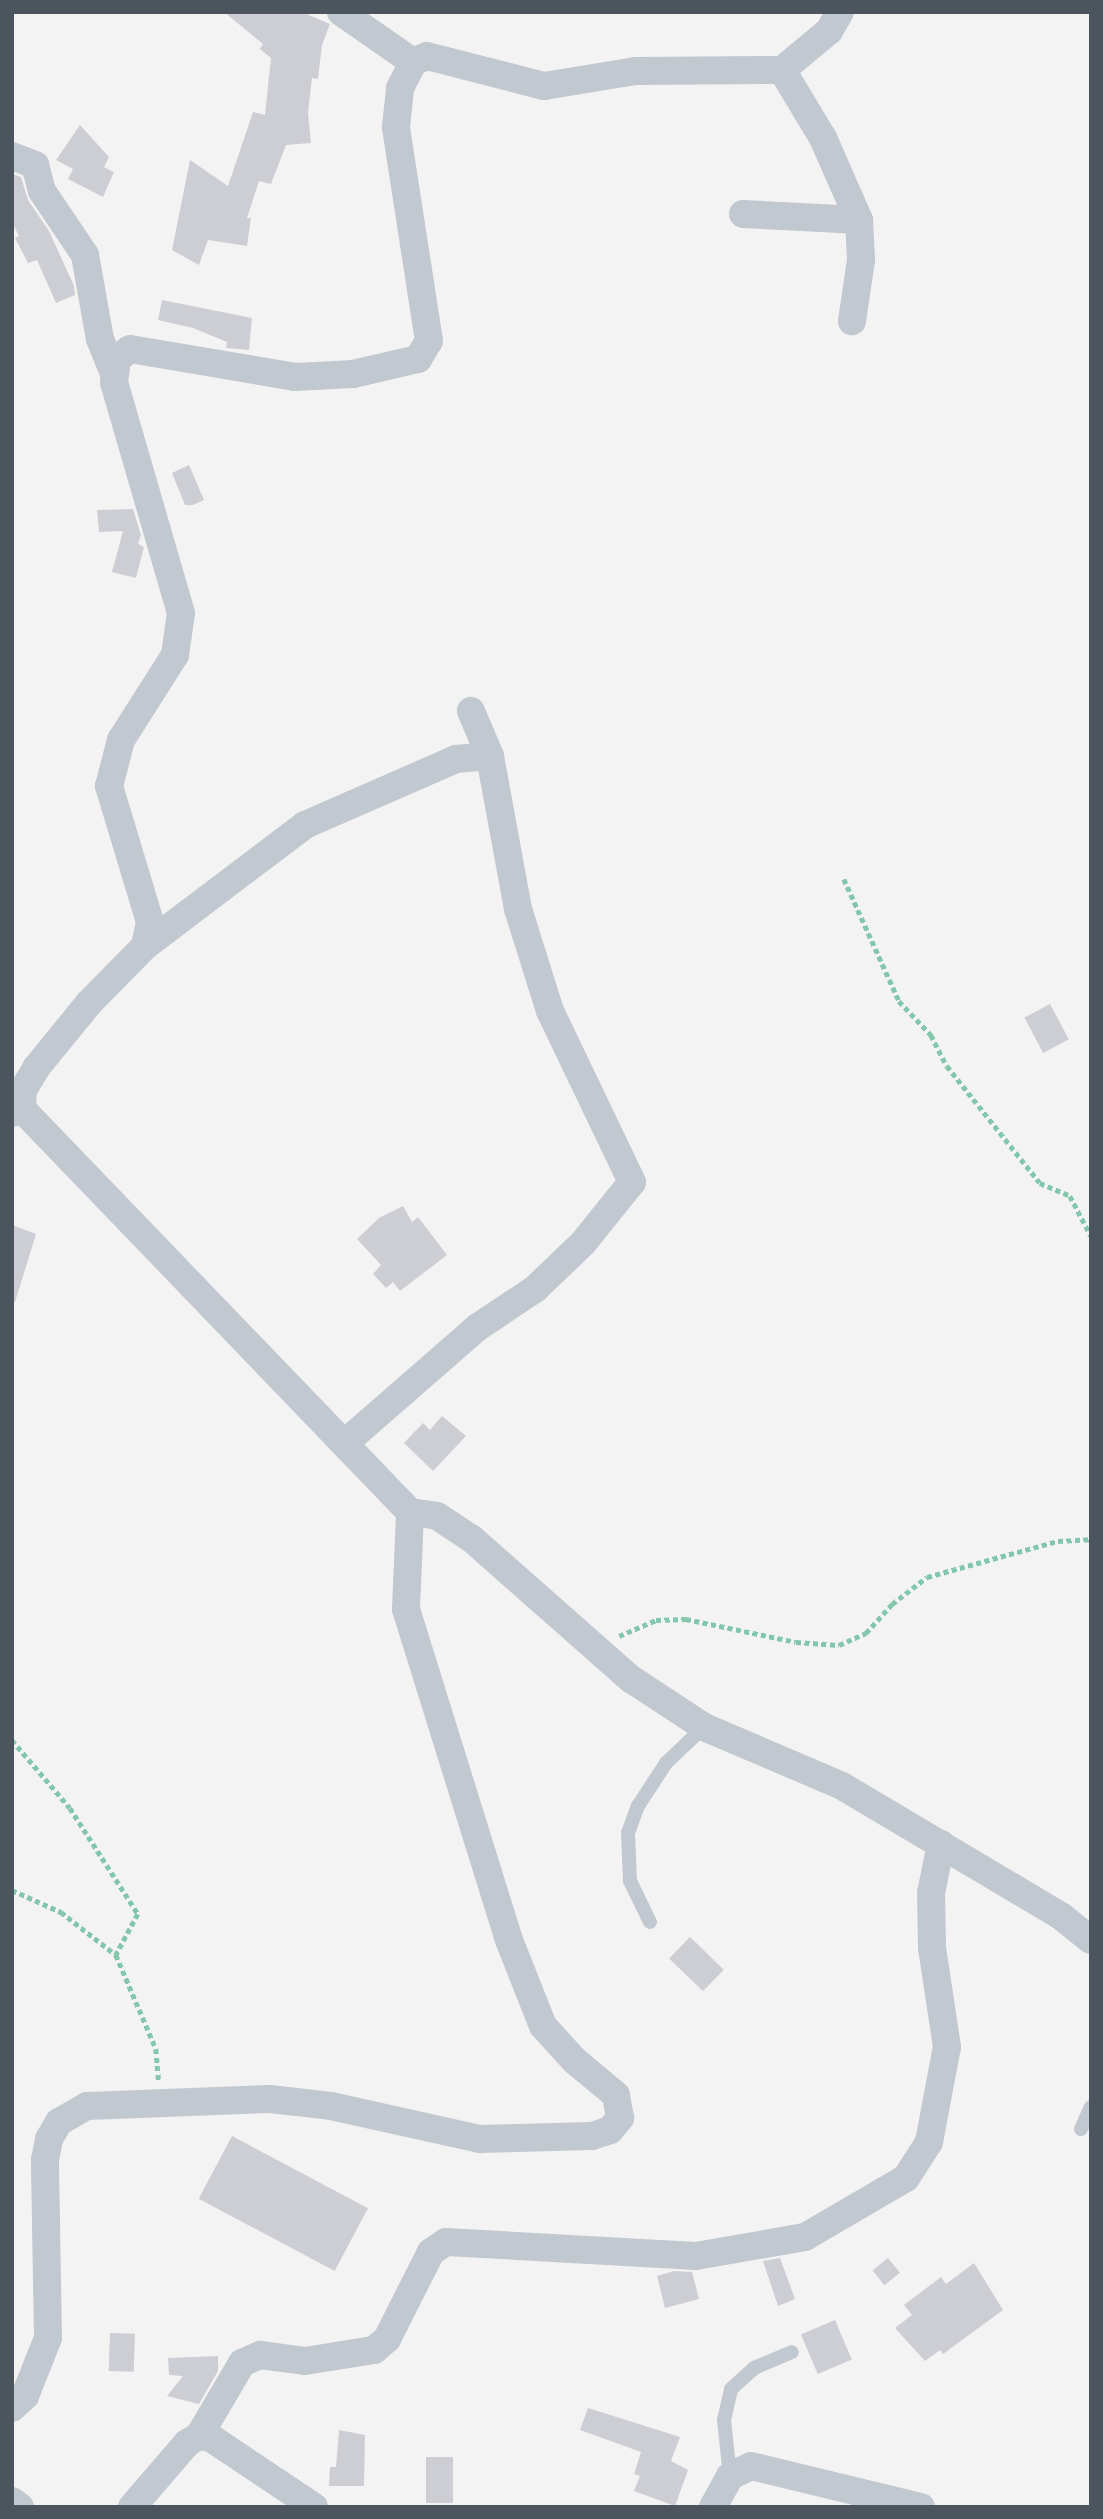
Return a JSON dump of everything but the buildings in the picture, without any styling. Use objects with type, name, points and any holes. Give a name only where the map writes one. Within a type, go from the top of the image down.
[{"type":"street","points":[[341,12],[413,62]]},
{"type":"street","points":[[113,371],[117,359],[130,349],[295,377],[354,374],[418,359],[429,341],[396,127],[400,88],[413,62],[427,56],[544,86],[636,71],[782,70],[830,31],[840,12]]},
{"type":"street","points":[[782,70],[823,138],[859,220],[861,260],[852,321]]},
{"type":"street","points":[[12,156],[35,165],[42,191],[85,255],[100,339],[113,371],[181,613],[175,655],[121,740],[109,786],[150,922],[145,946]]},
{"type":"street","points":[[743,214],[859,220]]},
{"type":"street","points":[[346,1442],[478,1326],[535,1289],[583,1243],[632,1182],[550,1011],[518,909],[490,755],[471,711]]},
{"type":"street","points":[[490,755],[456,759],[305,825],[145,946],[89,1003],[36,1068],[16,1109],[346,1442],[410,1512],[437,1516],[472,1539],[631,1679],[704,1727],[842,1786],[1061,1916],[1091,1940]]},
{"type":"street","points":[[12,2408],[25,2396],[48,2338],[45,2187],[49,2139],[59,2122],[87,2106],[161,2101],[270,2099],[331,2106],[480,2138],[592,2136],[610,2130],[620,2118],[616,2095],[575,2061],[543,2026],[509,1940],[406,1609],[410,1512]]},
{"type":"street","points":[[132,2507],[187,2443],[199,2436],[242,2363],[260,2355],[305,2361],[374,2350],[387,2339],[431,2252],[446,2242],[696,2256],[805,2237],[906,2178],[929,2142],[947,2047],[932,1948],[931,1893],[941,1844]]},
{"type":"street","points":[[199,2436],[211,2438],[314,2507]]},
{"type":"street","points":[[713,2507],[730,2476],[751,2466],[921,2507]]},
{"type":"street","points":[[12,2501],[20,2507]]},
{"type":"lane","points":[[650,1922],[630,1881],[628,1833],[638,1806],[666,1763],[704,1727]]},
{"type":"lane","points":[[1081,2129],[1091,2107]]},
{"type":"lane","points":[[730,2476],[724,2420],[731,2389],[754,2368],[792,2352]]},
{"type":"path","points":[[844,879],[899,1001],[931,1035],[947,1066],[1040,1183],[1070,1196],[1091,1236]]},
{"type":"path","points":[[595,1645],[656,1620],[686,1619],[796,1642],[839,1645],[866,1633],[892,1604],[927,1577],[1058,1541],[1091,1539]]},
{"type":"path","points":[[12,1740],[70,1808],[138,1914],[116,1955]]},
{"type":"path","points":[[12,1889],[61,1912],[116,1955],[156,2049],[161,2101]]}]
